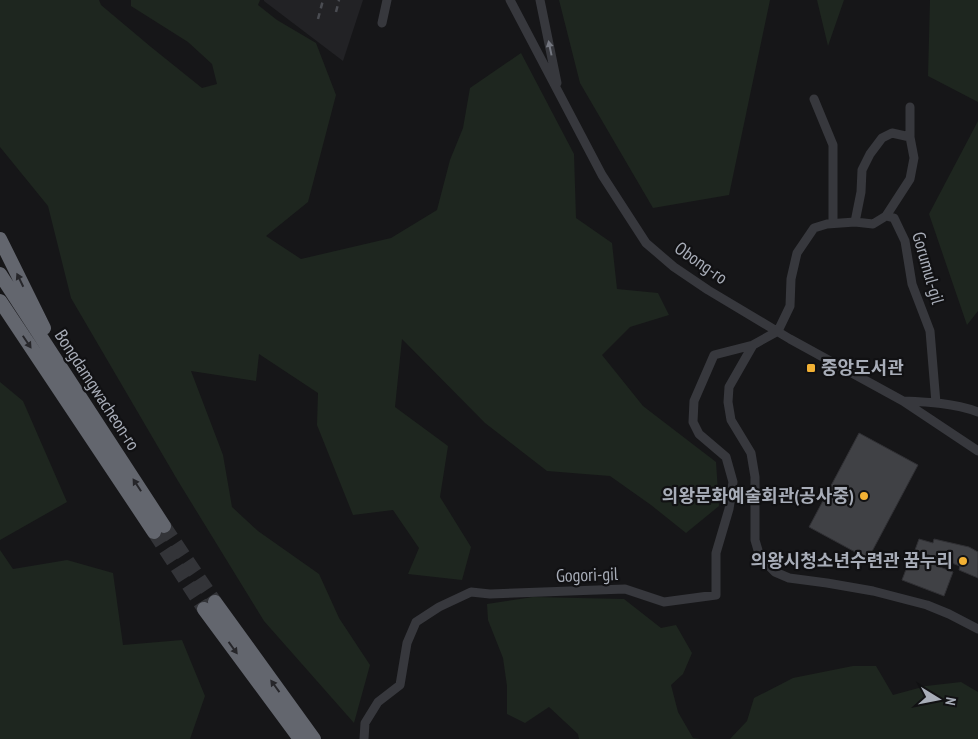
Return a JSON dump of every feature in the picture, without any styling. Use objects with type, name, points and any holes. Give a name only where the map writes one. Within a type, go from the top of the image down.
[{"type":"highway","points":[[0,239],[73,387]]},
{"type":"highway","name":"Bongdamgwacheon-ro","points":[[0,274],[73,387],[159,529],[0,301]]},
{"type":"highway","points":[[210,605],[287,712],[314,739]]},
{"type":"highway","points":[[287,712],[296,739]]},
{"type":"highway","points":[[287,712],[300,739]]},
{"type":"highway","points":[[287,712],[319,739]]},
{"type":"street","points":[[382,23],[387,0]]},
{"type":"street","name":"Obong-ro","points":[[510,0],[602,175],[646,243],[674,267],[708,290],[790,339],[903,401],[978,451]]},
{"type":"street","points":[[540,0],[560,95]]},
{"type":"street","points":[[814,99],[833,145],[832,223]]},
{"type":"street","points":[[910,107],[910,137],[914,158],[910,179],[886,216],[873,224],[855,222],[832,223],[814,228],[797,253],[791,279],[790,306],[778,331],[753,345],[729,386],[728,402],[731,420],[750,453],[755,477],[755,540],[760,557],[775,572],[789,578],[873,591],[927,605],[978,629]]},
{"type":"street","points":[[855,222],[861,192],[862,170],[870,154],[882,138],[892,133],[910,137]]},
{"type":"street","name":"Gorumul-gil","points":[[886,216],[894,218],[904,241],[912,284],[930,331],[936,403]]},
{"type":"street","name":"Gogori-gil","points":[[364,739],[365,723],[378,702],[400,685],[407,643],[416,622],[439,607],[471,592],[490,594],[624,589],[664,602],[716,595],[716,553],[729,509],[733,482],[726,457],[699,434],[693,422],[694,401],[714,356],[753,345]]},
{"type":"street","points":[[903,401],[936,403],[967,408],[978,412]]},
{"type":"shaded area","points":[[0,0],[99,0],[101,5],[202,88],[217,84],[212,64],[188,42],[131,6],[131,0],[260,0],[258,5],[277,20],[316,43],[336,95],[308,202],[266,236],[301,259],[391,238],[437,210],[450,160],[463,128],[470,88],[521,53],[574,154],[576,218],[612,243],[617,289],[658,293],[669,315],[630,327],[602,355],[643,406],[716,462],[719,506],[686,533],[610,476],[547,471],[485,423],[402,339],[395,407],[448,446],[440,497],[471,547],[462,580],[408,574],[419,548],[393,510],[353,515],[317,425],[318,393],[259,354],[256,381],[191,371],[223,455],[232,507],[258,531],[319,574],[339,618],[370,665],[354,723],[264,621],[178,481],[71,298],[48,206],[0,147]]},
{"type":"shaded area","points":[[363,0],[343,61],[264,1]]},
{"type":"shaded area","points":[[559,0],[770,0],[729,195],[653,208],[580,83]]},
{"type":"shaded area","points":[[817,0],[844,0],[828,46]]},
{"type":"shaded area","points":[[930,0],[978,0],[978,102],[928,76]]},
{"type":"shaded area","points":[[978,121],[978,311],[967,325],[929,214]]},
{"type":"shaded area","points":[[0,382],[23,401],[67,502],[0,540]]},
{"type":"shaded area","points":[[0,550],[13,569],[67,560],[113,573],[123,645],[182,640],[205,696],[190,739],[0,739]]},
{"type":"shaded area","points":[[533,597],[624,599],[661,628],[676,625],[692,653],[683,674],[671,685],[678,712],[693,738],[701,739],[579,739],[578,734],[549,707],[525,723],[507,714],[507,686],[503,658],[488,620],[487,604]]},
{"type":"shaded area","points":[[853,666],[876,666],[893,695],[926,686],[961,682],[978,692],[978,739],[730,739],[747,721],[754,698],[793,678]]},
{"type":"building","name":"의왕문화예술회관(공사중)","points":[[859,433],[918,465],[868,559],[809,527]]},
{"type":"building","name":"의왕시청소년수련관 꿈누리","points":[[919,539],[933,543],[934,539],[969,547],[978,552],[978,578],[959,570],[960,566],[915,550]]},
{"type":"building","name":"의왕시청소년수련관 꿈누리","points":[[911,556],[953,572],[944,596],[902,580]]},
{"type":"tunnel","points":[[164,526],[215,602]]},
{"type":"tunnel","points":[[154,532],[204,609]]},
{"type":"railway","points":[[318,19],[323,0]]},
{"type":"railway","points":[[336,12],[339,0]]},
{"type":"place","name":"중앙도서관","points":[[811,368]]},
{"type":"place","name":"의왕문화예술회관(공사중)","points":[[864,496]]},
{"type":"place","name":"의왕시청소년수련관 꿈누리","points":[[963,561]]}]
